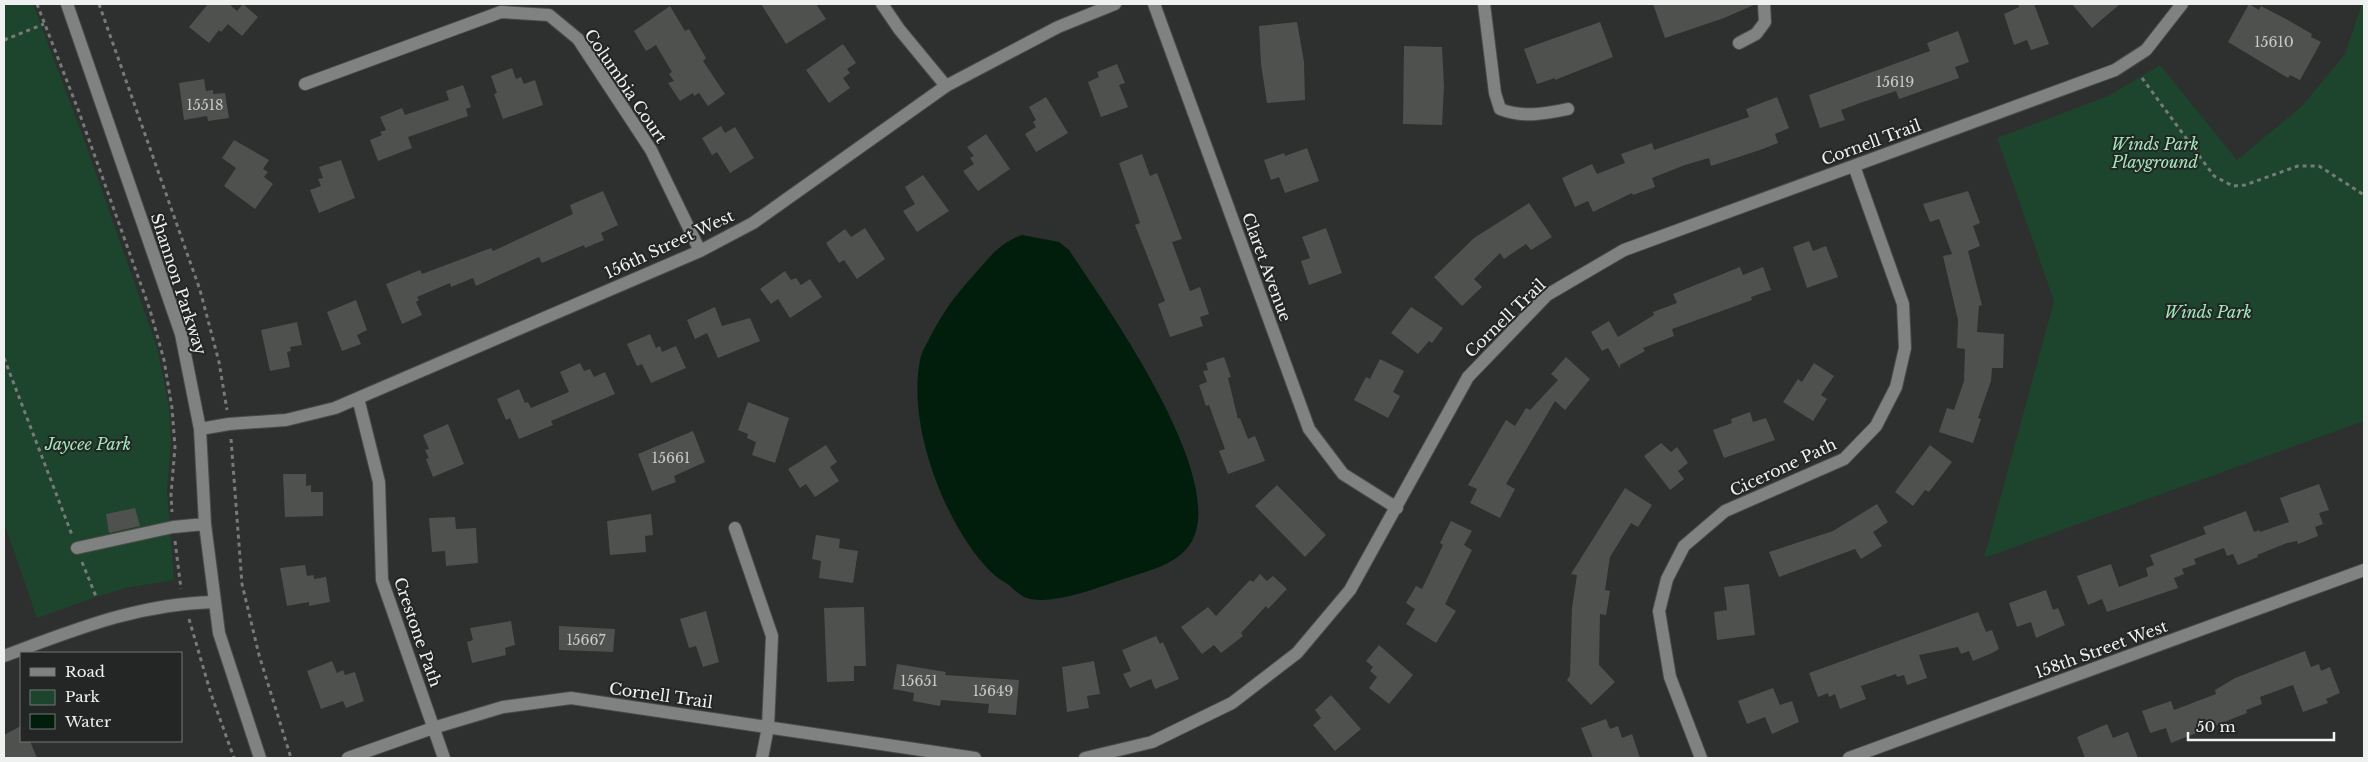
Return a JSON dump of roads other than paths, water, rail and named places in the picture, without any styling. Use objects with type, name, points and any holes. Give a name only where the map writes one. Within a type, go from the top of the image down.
[{"type":"street","name":"Shannon Parkway","points":[[67,4],[182,334],[200,429],[205,524],[213,602],[226,660],[260,758]]},
{"type":"street","points":[[882,4],[899,29],[946,86]]},
{"type":"street","name":"156th Street West","points":[[200,429],[229,424],[286,420],[335,408],[700,251],[753,223],[946,86],[1058,27],[1115,4]]},
{"type":"street","name":"Claret Avenue","points":[[1154,4],[1309,429],[1343,474],[1397,508]]},
{"type":"street","points":[[1484,4],[1494,93],[1500,109],[1512,114],[1537,115],[1568,109]]},
{"type":"street","points":[[1739,43],[1756,34],[1765,22],[1764,4]]},
{"type":"street","name":"Cornell Trail","points":[[1085,758],[1152,742],[1232,704],[1297,653],[1350,590],[1468,377],[1547,295],[1624,250],[2115,70],[2146,50],[2182,4]]},
{"type":"street","name":"Columbia Court","points":[[305,84],[501,12],[548,15],[578,38],[651,150],[700,251]]},
{"type":"street","name":"Cicerone Path","points":[[1701,758],[1670,677],[1659,611],[1667,579],[1684,546],[1725,511],[1844,459],[1876,426],[1896,387],[1905,348],[1903,304],[1854,166]]},
{"type":"street","name":"Crestone Path","points":[[358,398],[379,482],[382,580],[444,758]]},
{"type":"street","points":[[77,548],[173,527],[205,524]]},
{"type":"street","points":[[735,528],[772,636],[768,727],[762,758]]},
{"type":"street","name":"158th Street West","points":[[1849,758],[2364,570]]},
{"type":"street","points":[[4,656],[101,620],[185,603],[213,602]]},
{"type":"street","name":"Cornell Trail","points":[[348,758],[433,728],[503,707],[571,698],[975,758]]},
{"type":"water","points":[[1022,235],[1059,242],[1069,250],[1135,351],[1160,396],[1181,441],[1195,483],[1198,519],[1188,547],[1169,563],[1092,590],[1048,600],[1035,600],[1024,597],[992,573],[973,551],[958,527],[932,470],[924,440],[917,382],[923,351],[950,304],[988,258],[1000,247]]},
{"type":"park label","name":"Winds Park Playground","points":[[2155,153]]},
{"type":"park label","name":"Winds Park","points":[[2208,312]]},
{"type":"park label","name":"Jaycee Park","points":[[88,444]]}]
